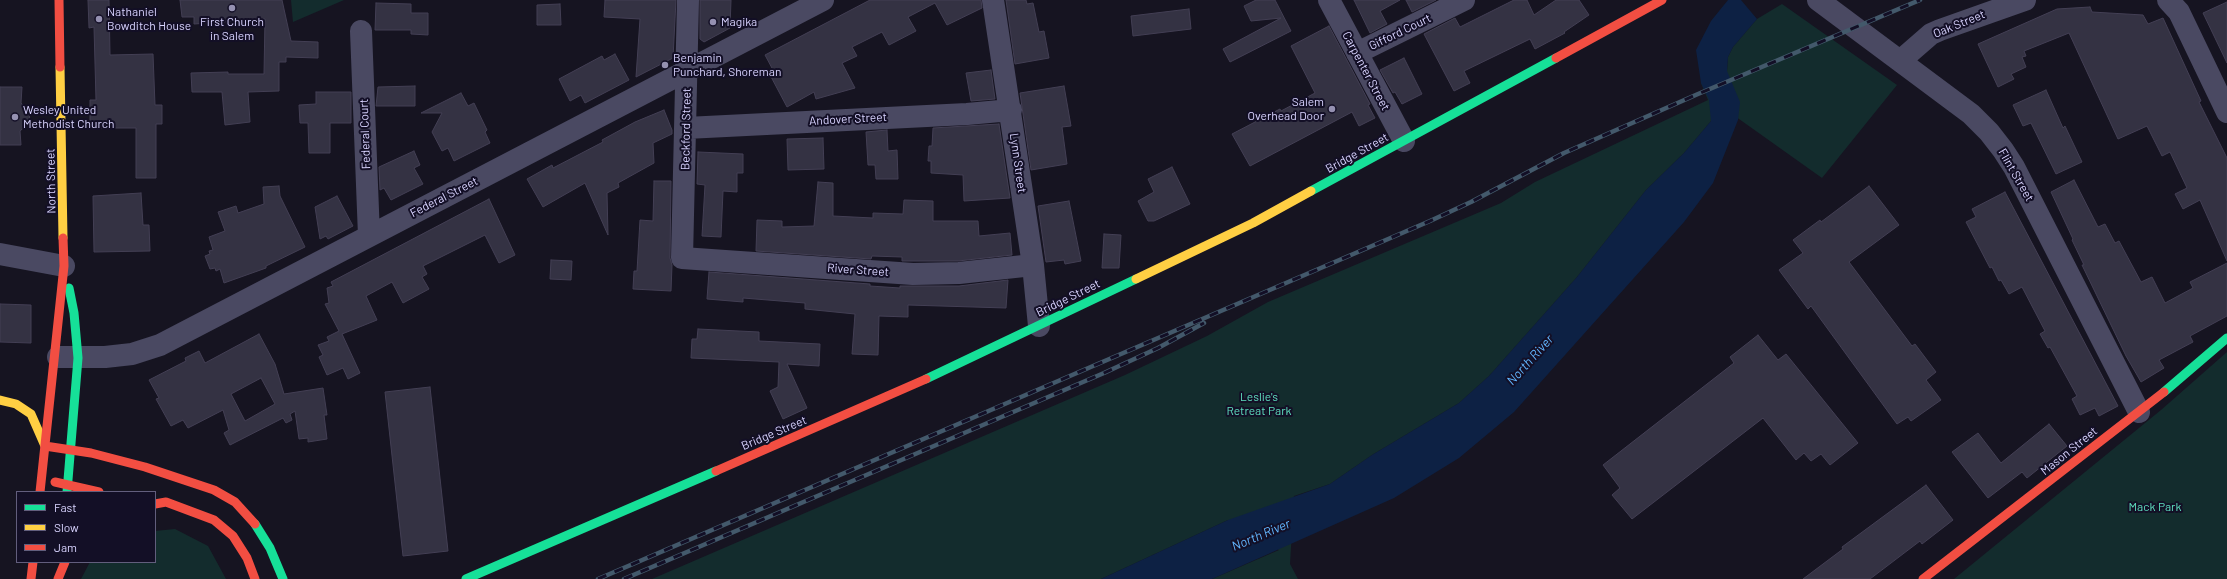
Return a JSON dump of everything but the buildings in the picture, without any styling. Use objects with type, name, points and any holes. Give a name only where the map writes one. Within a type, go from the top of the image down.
[{"type":"main road","name":"North Street","points":[[40,491],[64,266],[59,0]]},
{"type":"main road","name":"Bridge Street","points":[[466,579],[896,393],[1039,326],[1280,209],[1662,0]]},
{"type":"main road","name":"North Street","points":[[64,266],[74,313],[78,358],[68,489]]},
{"type":"main road","name":"Mason Street","points":[[1923,579],[2010,514],[2139,412],[2227,338]]},
{"type":"main road","points":[[0,400],[16,404],[31,414],[45,446],[91,453],[146,467],[214,490],[235,502],[256,525],[270,548],[282,575],[288,579]]},
{"type":"main road","points":[[41,478],[68,489],[89,491]]},
{"type":"main road","points":[[156,502],[166,502],[214,520],[233,536],[247,558],[255,578]]},
{"type":"main road","points":[[31,579],[33,563]]},
{"type":"main road","points":[[58,579],[60,563]]},
{"type":"main road","points":[[58,579],[65,563]]},
{"type":"street","name":"Beckford Street","points":[[682,258],[688,0]]},
{"type":"street","name":"Federal Street","points":[[55,357],[78,358],[132,354],[160,345],[822,0]]},
{"type":"street","name":"Lynn Street","points":[[993,0],[1011,110],[1033,265],[1039,326]]},
{"type":"street","name":"Carpenter Street","points":[[1329,0],[1404,141]]},
{"type":"street","name":"Gifford Court","points":[[1356,53],[1464,0]]},
{"type":"street","name":"Flint Street","points":[[1818,0],[1971,114],[2003,150],[2014,167],[2139,412]]},
{"type":"street","name":"Oak Street","points":[[1900,62],[1931,34],[2025,0]]},
{"type":"street","points":[[2168,0],[2179,12],[2227,112]]},
{"type":"street","name":"Federal Court","points":[[362,31],[369,236]]},
{"type":"street","name":"Andover Street","points":[[686,128],[967,114],[1011,110]]},
{"type":"street","points":[[0,254],[64,266]]},
{"type":"street","name":"River Street","points":[[682,258],[913,274],[959,273],[1033,265]]},
{"type":"green space","points":[[291,0],[344,0],[293,22]]},
{"type":"green space","name":"Leslie's Retreat Park","points":[[1782,4],[1897,85],[1822,178],[1732,114],[1711,121],[1684,153],[1646,190],[1577,277],[1489,376],[1459,403],[1372,455],[1330,484],[1294,496],[1290,564],[1298,579],[1212,579],[1279,550],[1228,520],[1101,579],[652,579],[1125,375],[1207,336],[1268,302],[1501,203],[1535,182],[1708,100],[1701,83],[1727,71],[1728,57],[1733,47],[1757,19]]},
{"type":"green space","name":"Mack Park","points":[[2227,352],[2227,579],[1954,579],[2161,410]]},
{"type":"green space","points":[[175,529],[208,546],[226,579],[81,579],[89,563],[156,563],[156,531]]},
{"type":"water","name":"North River","points":[[1728,0],[1741,0],[1757,19],[1733,47],[1728,57],[1727,71],[1740,102],[1738,120],[1713,183],[1684,222],[1514,412],[1459,458],[1394,498],[1212,579],[1101,579],[1228,520],[1330,484],[1372,455],[1459,403],[1489,376],[1577,277],[1646,190],[1684,153],[1711,121],[1709,100],[1701,83],[1696,50],[1711,21]]},
{"type":"railway","points":[[598,579],[1430,221],[1471,202],[1564,153],[1698,94],[1920,0]]},
{"type":"railway","points":[[624,579],[1104,373],[1158,348],[1204,323]]},
{"type":"traffic: fast","points":[[1311,191],[1556,58]]},
{"type":"traffic: fast","points":[[926,379],[1136,279]]},
{"type":"traffic: fast","points":[[67,491],[78,358],[74,313],[69,288]]},
{"type":"traffic: fast","points":[[2164,392],[2227,338]]},
{"type":"traffic: fast","points":[[466,579],[716,471]]},
{"type":"traffic: fast","points":[[255,524],[270,548],[283,579]]},
{"type":"traffic: slow","points":[[60,67],[63,238]]},
{"type":"traffic: slow","points":[[1136,279],[1253,223],[1311,191]]},
{"type":"traffic: slow","points":[[0,400],[16,404],[31,414],[45,446]]},
{"type":"traffic: jam","points":[[59,0],[60,67]]},
{"type":"traffic: jam","points":[[1556,58],[1662,0]]},
{"type":"traffic: jam","points":[[40,491],[64,266],[63,238]]},
{"type":"traffic: jam","points":[[716,471],[926,379]]},
{"type":"traffic: jam","points":[[1923,579],[2164,392]]},
{"type":"traffic: jam","points":[[45,446],[91,453],[145,467],[214,490],[235,502],[255,524]]},
{"type":"traffic: jam","points":[[55,482],[95,491]]},
{"type":"traffic: jam","points":[[156,504],[166,502],[214,520],[233,536],[247,558],[255,579]]},
{"type":"traffic: jam","points":[[31,579],[33,563]]},
{"type":"traffic: jam","points":[[58,579],[65,563]]},
{"type":"place","name":"First Church in Salem","points":[[232,8]]},
{"type":"place","name":"Nathaniel Bowditch House","points":[[99,19]]},
{"type":"place","name":"Magika","points":[[713,22]]},
{"type":"place","name":"Benjamin Punchard, Shoreman","points":[[665,65]]},
{"type":"place","name":"Salem Overhead Door","points":[[1332,109]]},
{"type":"place","name":"Wesley United Methodist Church","points":[[15,117]]}]
